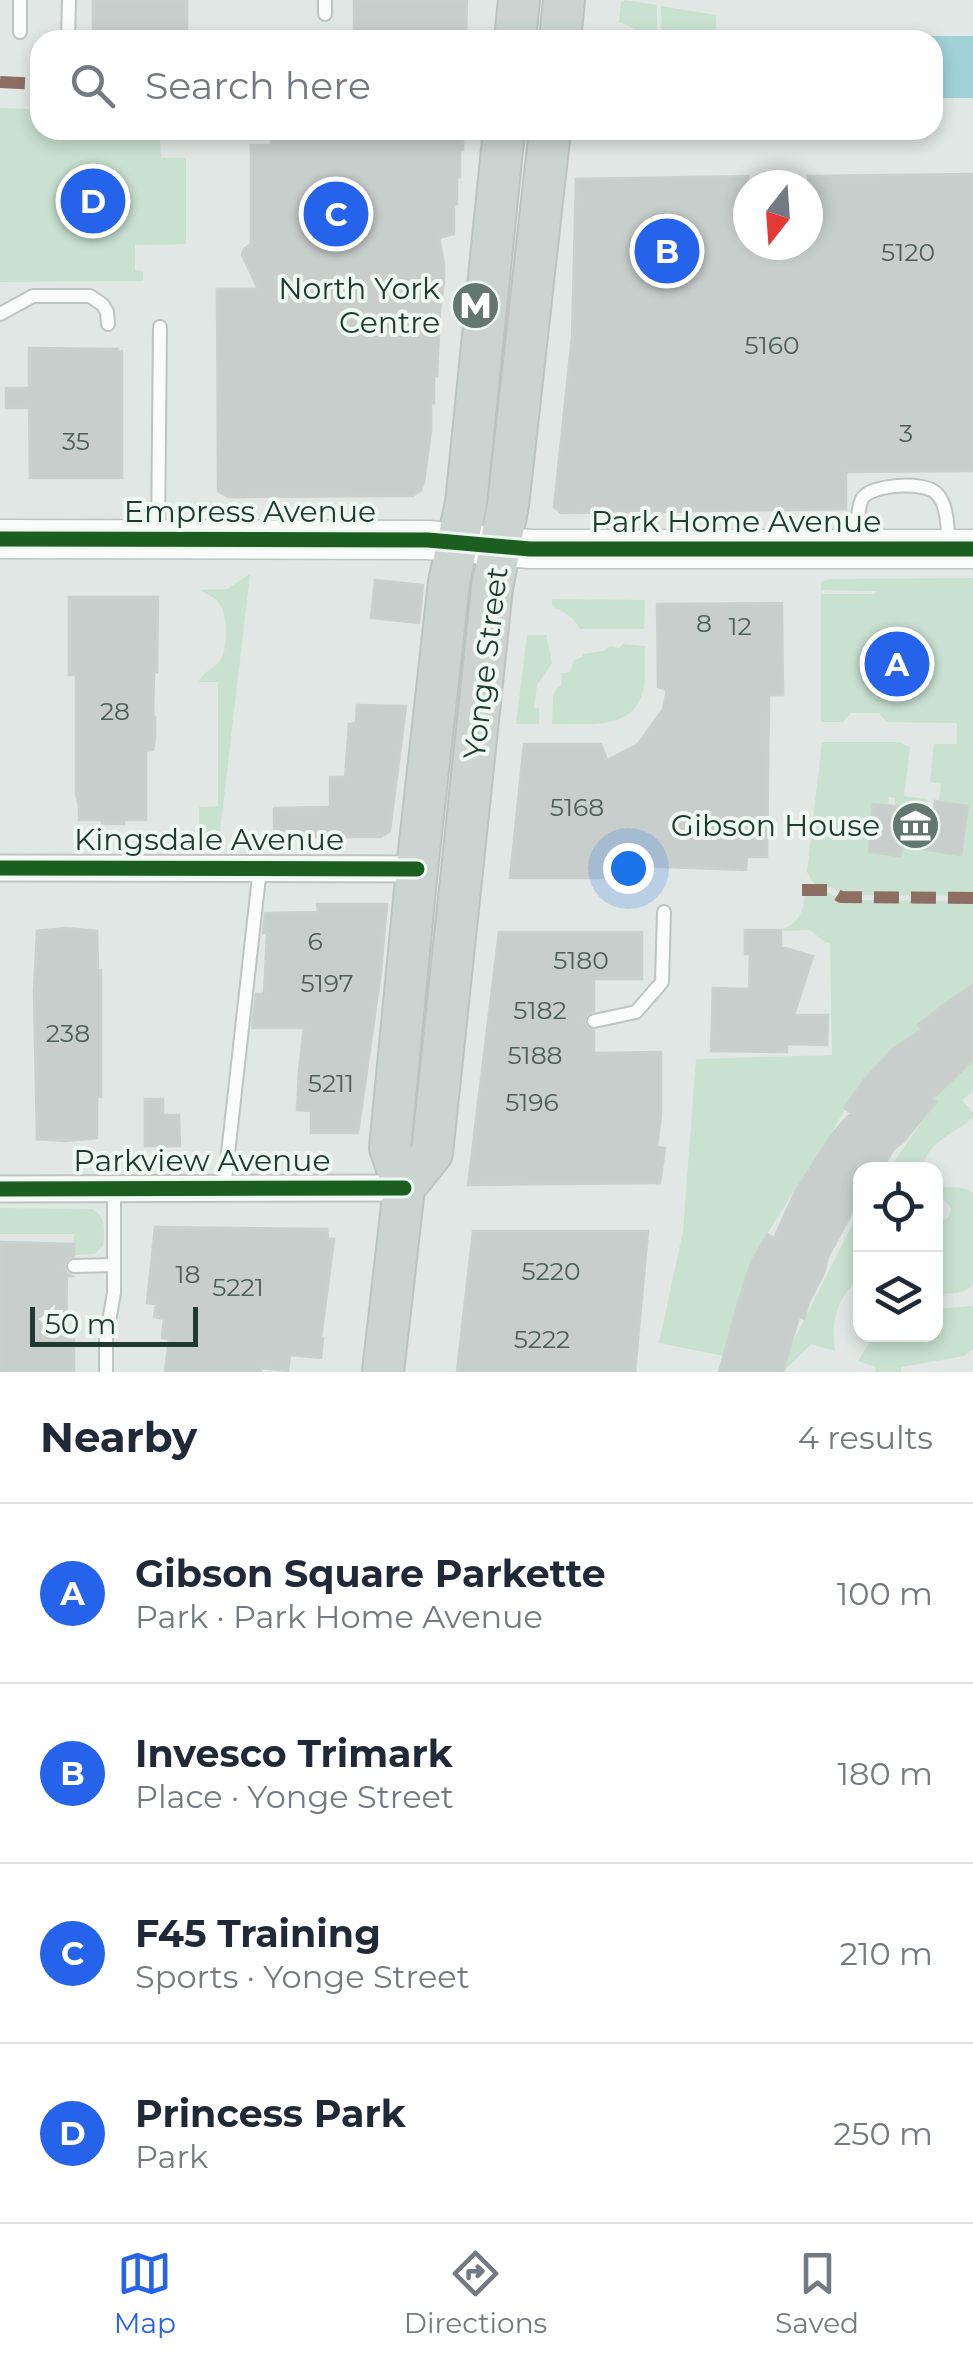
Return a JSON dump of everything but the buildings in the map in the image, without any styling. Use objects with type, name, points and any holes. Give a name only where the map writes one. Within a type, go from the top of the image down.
[{"type":"main road","points":[[515,30],[519,0]]},
{"type":"main road","points":[[561,30],[564,0]]},
{"type":"main road","name":"Yonge Street","points":[[382,1372],[404,1188],[390,1148],[417,869],[449,582],[466,503],[503,140]]},
{"type":"main road","name":"Yonge Street","points":[[404,1188],[432,1153],[492,588],[508,506],[549,140]]},
{"type":"street","name":"Empress Avenue","points":[[0,539],[284,538],[456,542],[500,547]]},
{"type":"street","name":"Park Home Avenue","points":[[500,547],[961,549]]},
{"type":"street","name":"Kingsdale Avenue","points":[[0,868],[417,869]]},
{"type":"street","name":"Parkview Avenue","points":[[0,1189],[404,1188]]},
{"type":"lane","points":[[20,0],[20,32]]},
{"type":"lane","points":[[68,30],[69,0]]},
{"type":"lane","points":[[0,314],[32,296],[90,296],[107,312],[108,324]]},
{"type":"lane","points":[[158,539],[160,327]]},
{"type":"lane","points":[[857,549],[863,498],[884,487],[912,486],[936,492],[961,549]]},
{"type":"lane","points":[[224,1189],[260,868]]},
{"type":"lane","points":[[594,1021],[636,1012],[662,982],[664,912]]},
{"type":"lane","points":[[106,1372],[106,1338],[114,1293],[114,1189]]},
{"type":"lane","points":[[74,1266],[114,1265]]},
{"type":"green space","points":[[625,0],[657,5],[657,30],[635,30],[619,22],[621,3]]},
{"type":"green space","points":[[661,6],[716,15],[716,30],[662,30]]},
{"type":"green space","points":[[0,108],[29,109],[30,140],[160,140],[161,158],[186,158],[186,244],[135,245],[135,270],[143,271],[143,281],[0,282]]},
{"type":"green space","points":[[250,574],[220,832],[199,834],[199,807],[218,806],[218,682],[199,682],[221,659],[226,631],[219,603],[199,590],[227,589]]},
{"type":"green space","points":[[973,578],[973,896],[842,895],[833,888],[815,885],[807,872],[822,742],[899,742],[910,747],[904,796],[927,799],[925,818],[895,807],[895,798],[889,797],[888,806],[873,805],[865,831],[870,832],[869,852],[900,856],[902,844],[968,806],[939,802],[941,784],[930,782],[934,744],[957,744],[957,723],[887,722],[879,713],[851,713],[843,722],[821,722],[821,594],[876,591],[821,590],[821,582]]},
{"type":"green space","points":[[552,599],[645,600],[644,629],[580,629],[569,615],[552,607]]},
{"type":"green space","points":[[527,635],[546,635],[552,663],[537,685],[534,708],[539,708],[539,724],[516,724]]},
{"type":"green space","points":[[623,644],[645,646],[644,682],[636,706],[628,715],[604,723],[552,724],[553,696],[561,686],[562,673],[570,672],[574,660],[583,654]]},
{"type":"green space","points":[[805,893],[830,893],[839,900],[973,901],[973,986],[859,1088],[767,1234],[724,1356],[659,1343],[683,1231],[696,1059],[832,1055],[830,943],[810,930],[783,929],[800,915]]},
{"type":"green space","points":[[973,1060],[973,1091],[962,1100],[973,1112],[973,1118],[935,1145],[924,1162],[894,1162],[936,1102],[933,1098]]},
{"type":"green space","points":[[943,1187],[973,1193],[973,1285],[961,1292],[943,1293],[943,1220],[948,1218],[951,1208],[944,1200]]},
{"type":"green space","points":[[0,1208],[92,1209],[102,1220],[103,1245],[95,1254],[74,1255],[74,1234],[0,1234]]},
{"type":"green space","points":[[853,1223],[853,1285],[837,1311],[835,1351],[811,1344],[783,1372],[789,1350]]},
{"type":"green space","points":[[973,1306],[973,1350],[964,1356],[901,1367],[901,1372],[875,1372],[876,1367],[858,1361],[870,1342],[943,1342],[943,1308]]},
{"type":"water","points":[[943,36],[973,36],[973,98],[943,98]]},
{"type":"marked path","points":[[0,82],[30,84]]},
{"type":"marked path","points":[[802,890],[830,890],[841,897],[973,898]]},
{"type":"cycle path","points":[[0,539],[428,540],[530,549],[973,549]]},
{"type":"cycle path","points":[[0,868],[417,869]]},
{"type":"cycle path","points":[[0,1189],[404,1188]]},
{"type":"place","name":"Princess Park","points":[[93,201]]},
{"type":"place","name":"F45 Training","points":[[336,214]]},
{"type":"place","name":"Invesco Trimark","points":[[667,251]]},
{"type":"place","name":"North York Centre","points":[[475,306]]},
{"type":"place","name":"Gibson Square Parkette","points":[[897,664]]},
{"type":"place","name":"Gibson House","points":[[915,826]]}]
